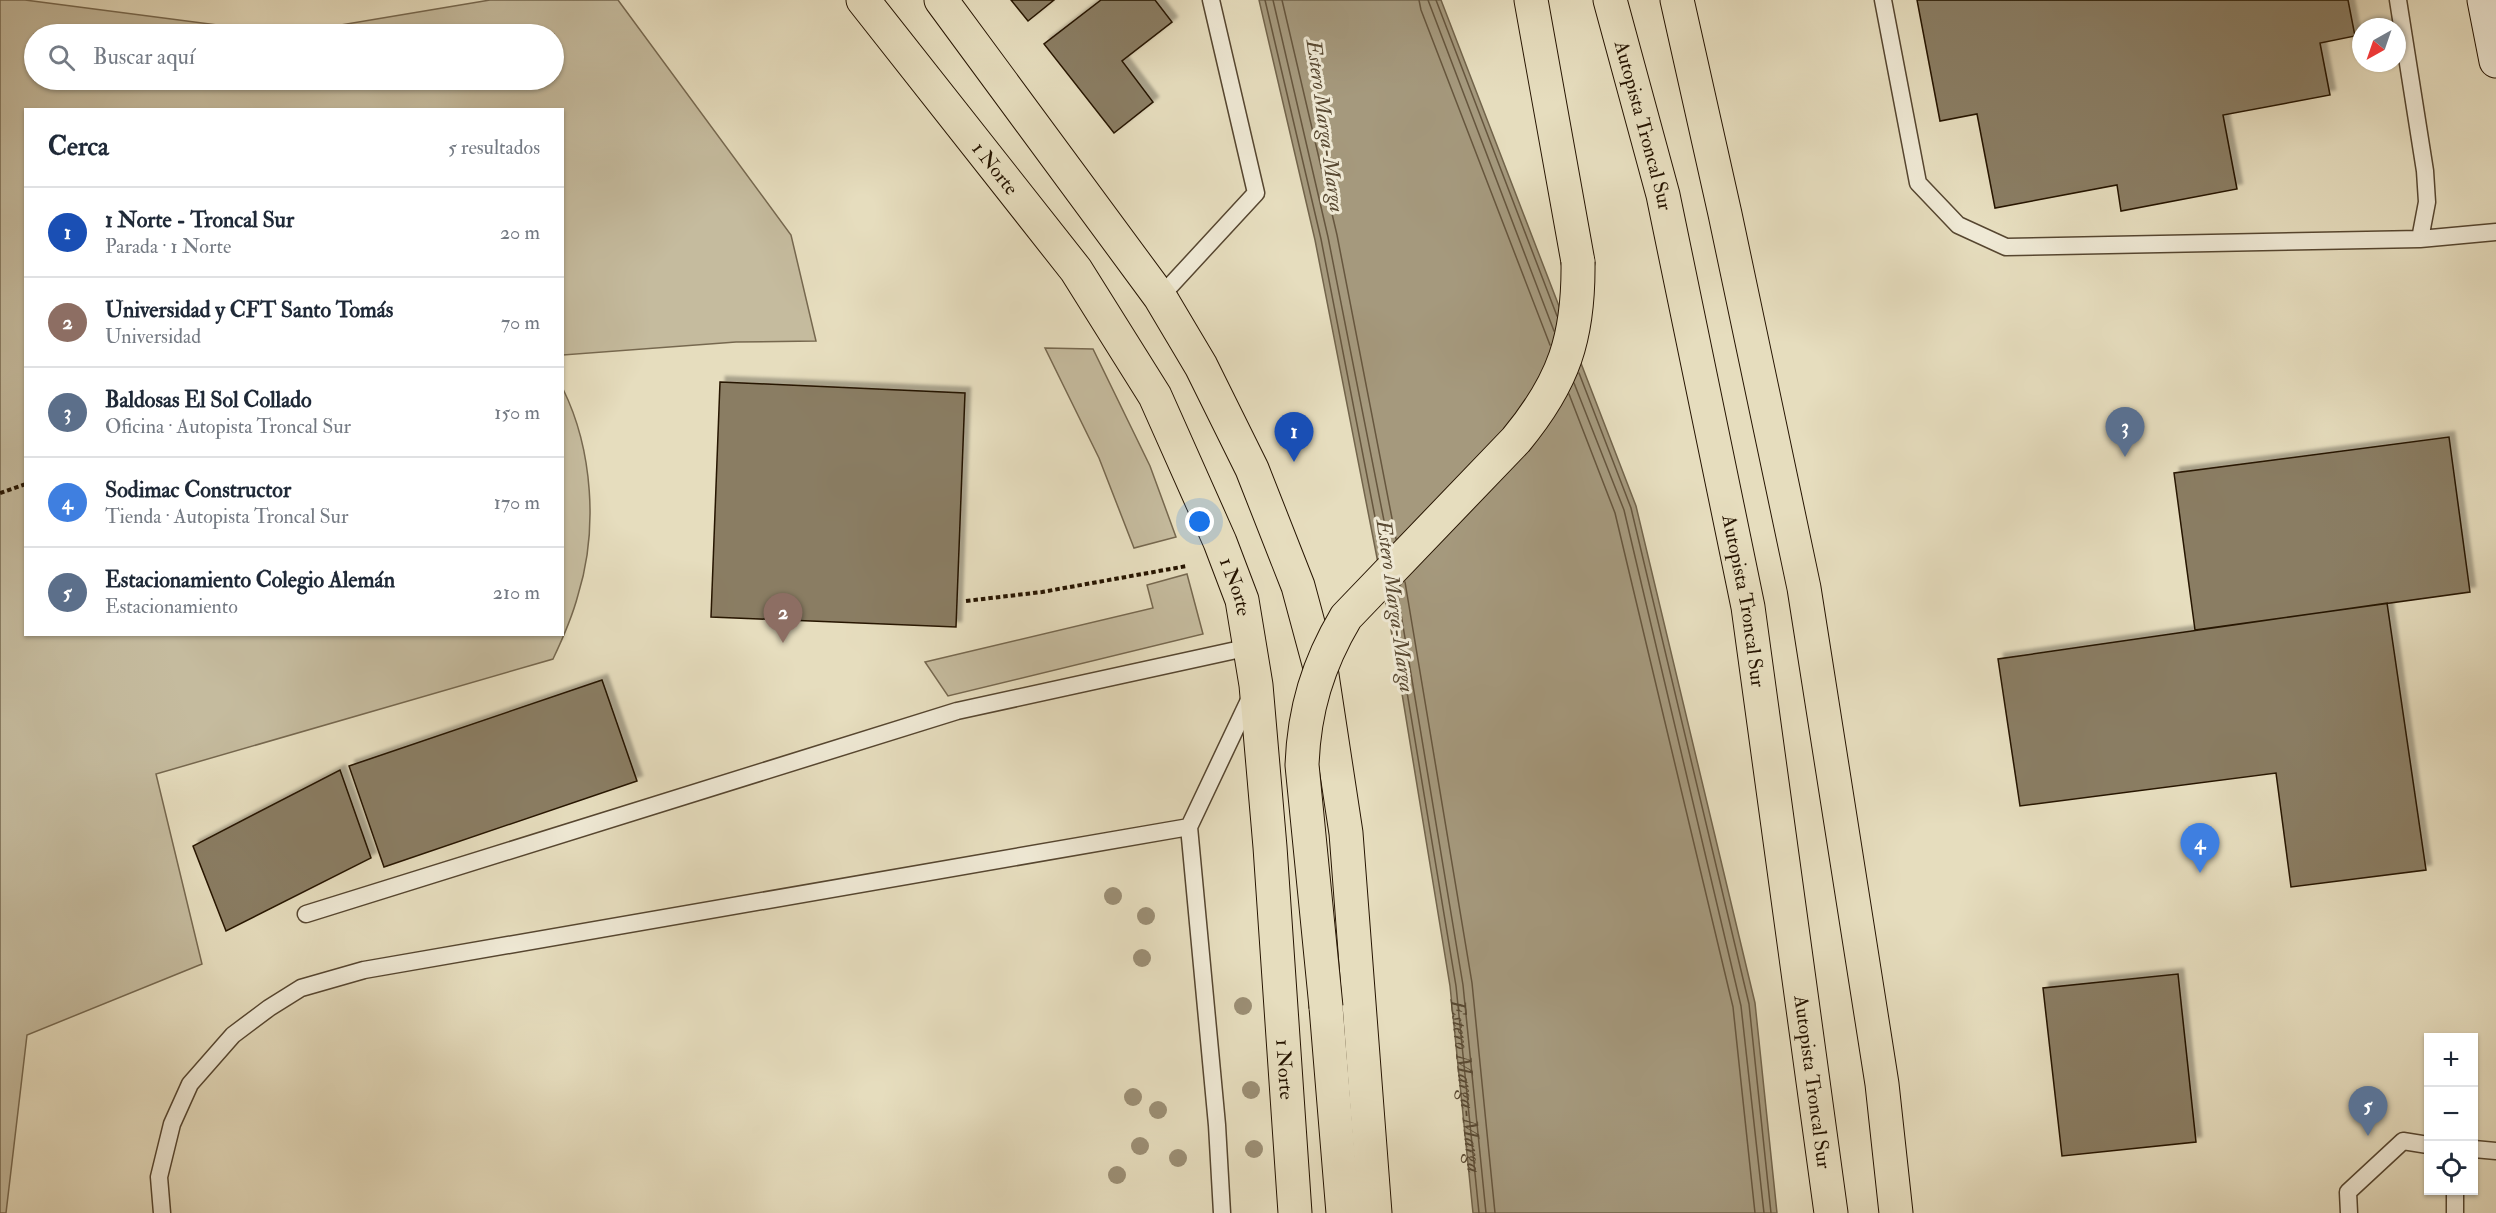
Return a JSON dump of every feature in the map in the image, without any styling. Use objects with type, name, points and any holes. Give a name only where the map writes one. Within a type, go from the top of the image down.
[{"type":"main road","name":"1 Norte","points":[[863,0],[1076,270],[1155,396],[1242,600],[1256,685],[1271,858],[1295,1213]]},
{"type":"main road","points":[[941,0],[1160,297],[1201,366],[1252,469],[1298,586],[1322,675],[1346,833],[1376,1213]]},
{"type":"main road","points":[[1343,1213],[1326,1007],[1302,765],[1303,735],[1317,674],[1346,617],[1516,440],[1534,418],[1550,394],[1564,362],[1574,330],[1578,296],[1578,262],[1531,0]]},
{"type":"main road","name":"Autopista Troncal Sur","points":[[1610,0],[1663,195],[1748,607],[1830,1213]]},
{"type":"main road","points":[[1677,0],[1804,588],[1882,1084],[1896,1213]]},
{"type":"main road","points":[[2484,0],[2496,61]]},
{"type":"main road","points":[[1882,1084],[1914,1213]]},
{"type":"lane","points":[[1160,297],[1256,193],[1211,0]]},
{"type":"lane","points":[[1883,0],[1918,183],[1958,225],[2006,247],[2420,239],[2496,232]]},
{"type":"lane","points":[[2398,0],[2426,171],[2427,202],[2420,239]]},
{"type":"lane","points":[[306,914],[957,711],[1250,647]]},
{"type":"lane","points":[[1222,1213],[1217,1125],[1189,827],[1256,685]]},
{"type":"lane","points":[[162,1213],[159,1177],[172,1124],[190,1084],[233,1035],[301,988],[364,970],[1189,827]]},
{"type":"lane","points":[[2349,1213],[2348,1192],[2403,1141],[2424,1144]]},
{"type":"lane","points":[[2478,1149],[2496,1151]]},
{"type":"lane","points":[[2455,1195],[2456,1213]]},
{"type":"path","points":[[0,493],[24,485]]},
{"type":"path","points":[[966,601],[1126,579],[1226,558]]},
{"type":"shaded area","points":[[0,0],[25,0],[210,24],[24,24],[24,90],[564,90],[564,24],[347,24],[490,0],[618,0],[791,235],[816,341],[736,342],[564,355],[564,108],[24,108],[24,636],[563,636],[553,659],[156,774],[202,964],[27,1035],[6,1213],[0,1213]]},
{"type":"shaded area","points":[[1045,348],[1093,349],[1150,466],[1176,537],[1134,548],[1099,458]]},
{"type":"shaded area","points":[[564,391],[581,438],[586,464],[590,518],[584,570],[564,635]]},
{"type":"shaded area","points":[[1187,574],[1203,634],[948,696],[925,662],[1153,608],[1147,585]]},
{"type":"water","name":"Estero Marga-Marga","points":[[1259,0],[1441,0],[1636,506],[1755,1003],[1777,1213],[1473,1213],[1450,986],[1394,645],[1315,240]]},
{"type":"building","points":[[1011,0],[1054,0],[1028,21]]},
{"type":"building","points":[[1101,0],[1155,0],[1172,22],[1122,61],[1153,102],[1114,133],[1044,44]]},
{"type":"building","points":[[1917,0],[2348,0],[2352,37],[2320,43],[2330,95],[2223,115],[2237,189],[2121,211],[2117,185],[1995,208],[1977,114],[1940,121]]},
{"type":"building","points":[[720,382],[965,393],[956,627],[711,617]]},
{"type":"building","points":[[2449,437],[2470,592],[2195,630],[2174,473]]},
{"type":"building","points":[[2387,603],[2426,870],[2291,887],[2276,773],[2020,806],[1998,659]]},
{"type":"building","points":[[602,680],[637,781],[384,867],[349,766]]},
{"type":"building","points":[[340,770],[371,858],[226,931],[193,846]]},
{"type":"building","points":[[2178,974],[2196,1142],[2062,1156],[2043,988]]},
{"type":"place","name":"Baldosas El Sol Collado","points":[[2125,457]]},
{"type":"place","name":"1 Norte - Troncal Sur","points":[[1294,462]]},
{"type":"place","name":"Universidad y CFT Santo Tomás","points":[[783,643]]},
{"type":"place","name":"Sodimac Constructor","points":[[2200,873]]},
{"type":"place","name":"Estacionamiento Colegio Alemán","points":[[2368,1136]]}]
